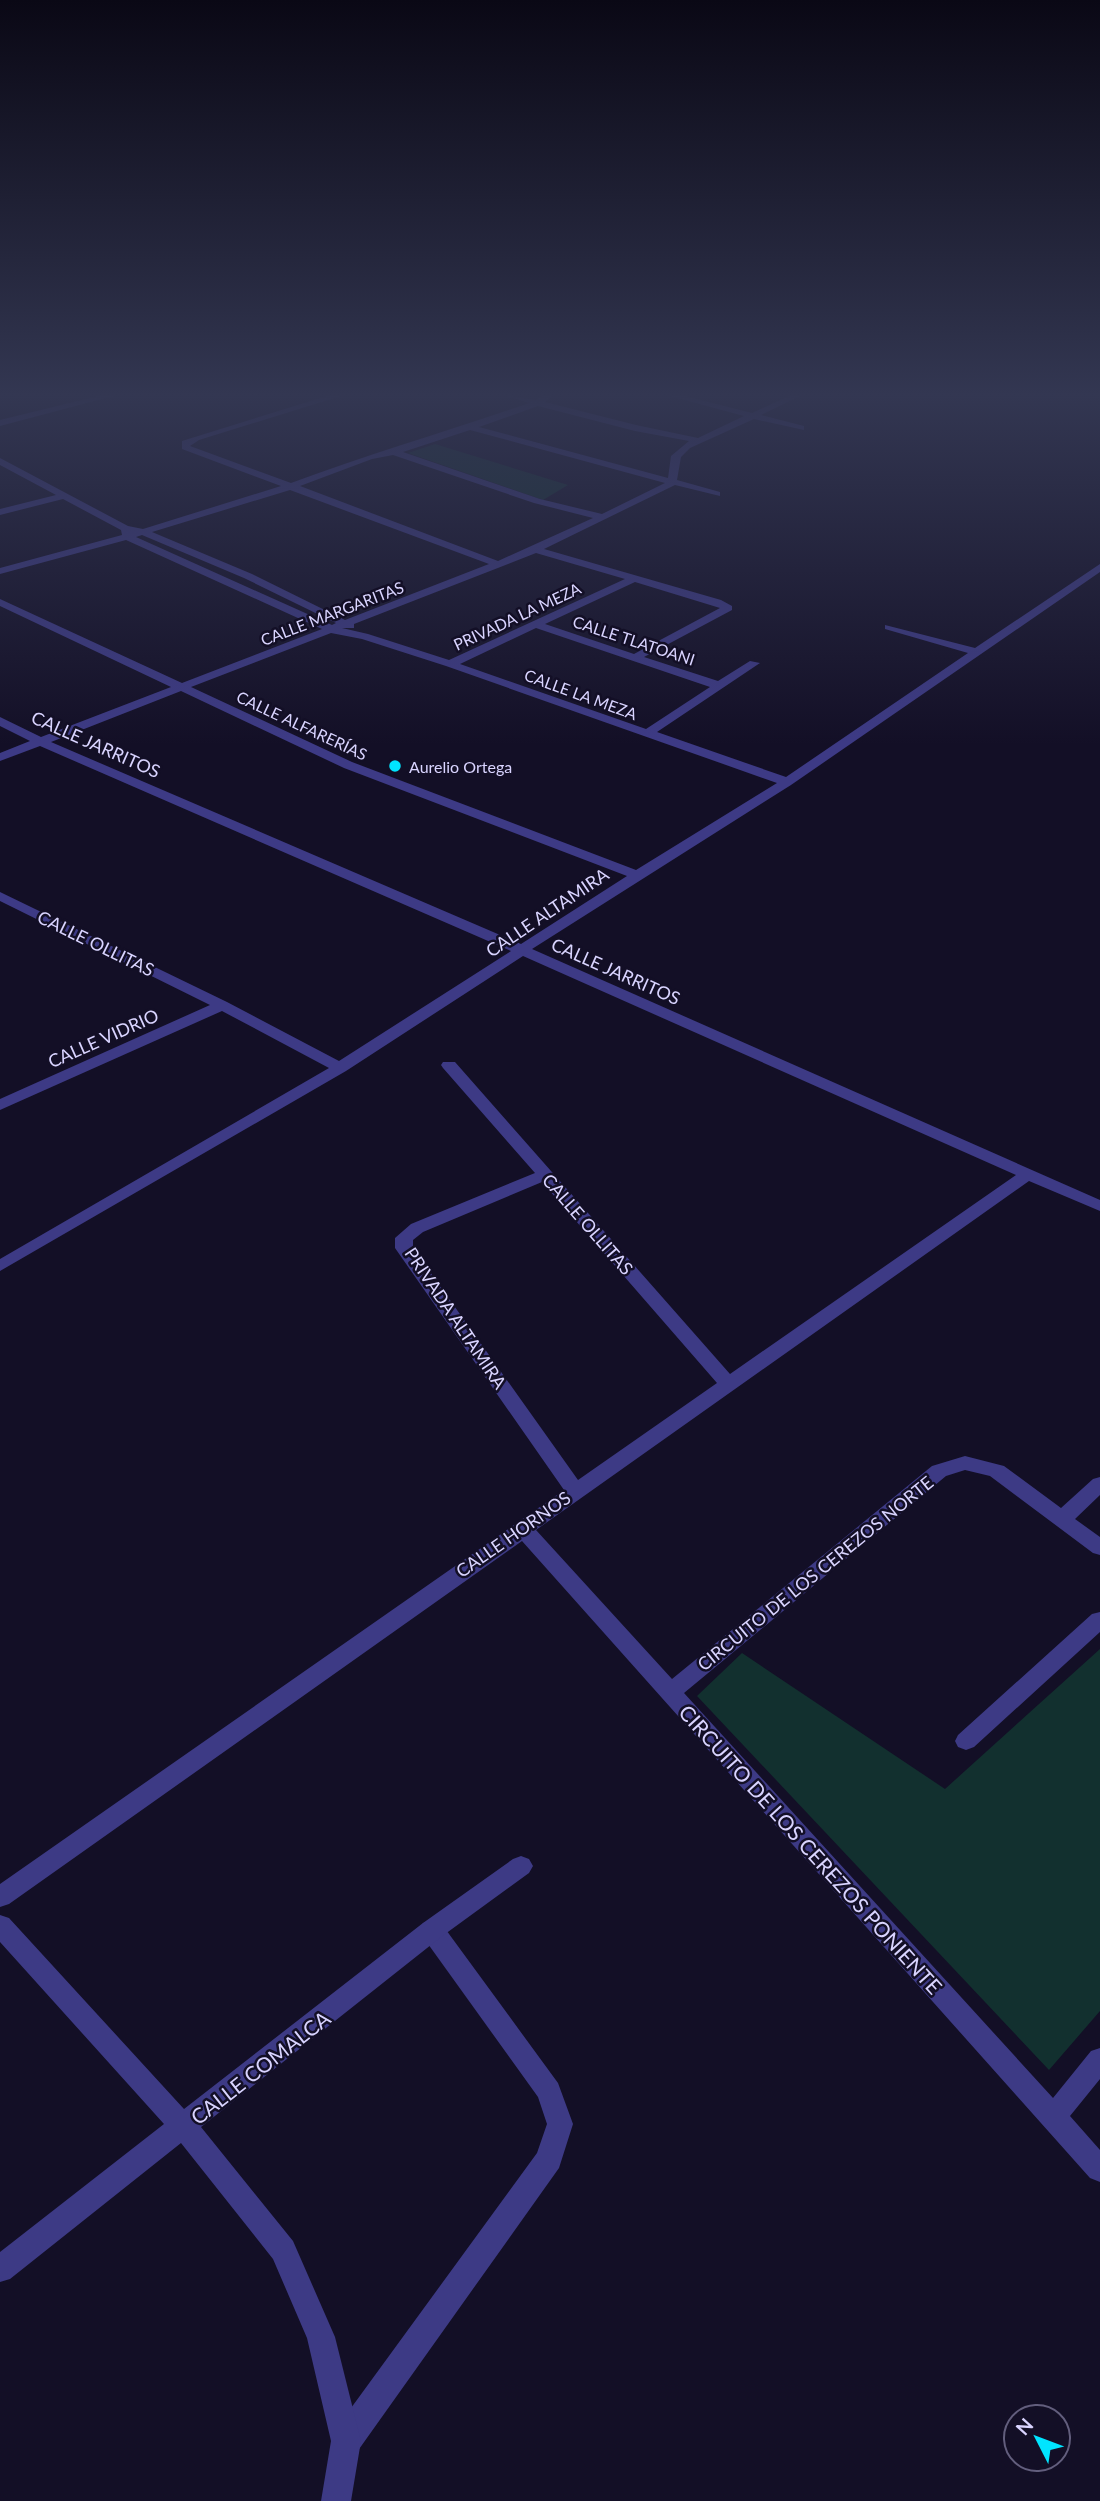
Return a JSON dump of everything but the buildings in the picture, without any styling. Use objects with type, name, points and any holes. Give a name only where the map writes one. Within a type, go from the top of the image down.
[{"type":"street","name":"CALLE LA MEZA","points":[[91,512],[127,532],[334,630],[364,636],[450,664],[787,782]]},
{"type":"street","points":[[0,571],[127,532],[143,533],[210,512]]},
{"type":"street","points":[[360,512],[498,564]]},
{"type":"street","points":[[582,512],[603,517]]},
{"type":"street","name":"CALLE MARGARITAS","points":[[0,757],[348,625],[535,550],[614,512]]},
{"type":"street","name":"CALLE LA MEZA","points":[[143,533],[248,576],[348,625],[364,636]]},
{"type":"street","points":[[535,550],[718,602],[728,608],[636,657]]},
{"type":"street","name":"CALLE ALTAMIRA","points":[[0,1266],[340,1068],[524,951],[636,875],[787,782],[1100,567]]},
{"type":"street","name":"PRIVADA LA MEZA","points":[[450,664],[635,578]]},
{"type":"street","name":"CALLE ALFARERÍAS","points":[[0,602],[348,765],[636,875]]},
{"type":"street","name":"CALLE TLATOANI","points":[[537,625],[720,686]]},
{"type":"street","points":[[889,627],[978,652]]},
{"type":"street","points":[[646,734],[754,663]]},
{"type":"street","name":"CALLE JARRITOS","points":[[0,721],[41,742],[524,951],[1100,1206]]},
{"type":"street","name":"CALLE OLLITAS","points":[[0,896],[222,1005],[340,1068]]},
{"type":"street","name":"CALLE VIDRIO","points":[[0,1105],[222,1005]]},
{"type":"street","name":"CALLE OLLITAS","points":[[449,1065],[728,1384]]},
{"type":"street","name":"CALLE HORNOS","points":[[0,1898],[575,1490],[1028,1174]]},
{"type":"street","name":"PRIVADA ALTAMIRA","points":[[545,1175],[417,1228],[404,1238],[404,1248],[575,1490]]},
{"type":"street","name":"CIRCUITO DE LOS CEREZOS NORTE","points":[[670,1693],[939,1471],[965,1463],[997,1471],[1062,1519]]},
{"type":"street","points":[[1100,1484],[1062,1519],[1100,1548]]},
{"type":"street","name":"CIRCUITO DE LOS CEREZOS PONIENTE","points":[[522,1528],[1100,2169]]},
{"type":"street","points":[[967,1741],[1100,1620]]},
{"type":"street","name":"CALLE COMALCA","points":[[0,2269],[432,1930],[521,1866]]},
{"type":"street","points":[[0,1925],[184,2127],[283,2250],[321,2337],[346,2441],[336,2501]]},
{"type":"street","points":[[346,2441],[549,2159],[560,2124],[549,2091],[432,1930]]},
{"type":"street","points":[[1053,2117],[1100,2059]]},
{"type":"green space","points":[[1100,1649],[1100,2011],[1049,2070],[697,1696],[742,1653],[945,1789]]},
{"type":"place","name":"Aurelio Ortega","points":[[395,766]]}]
